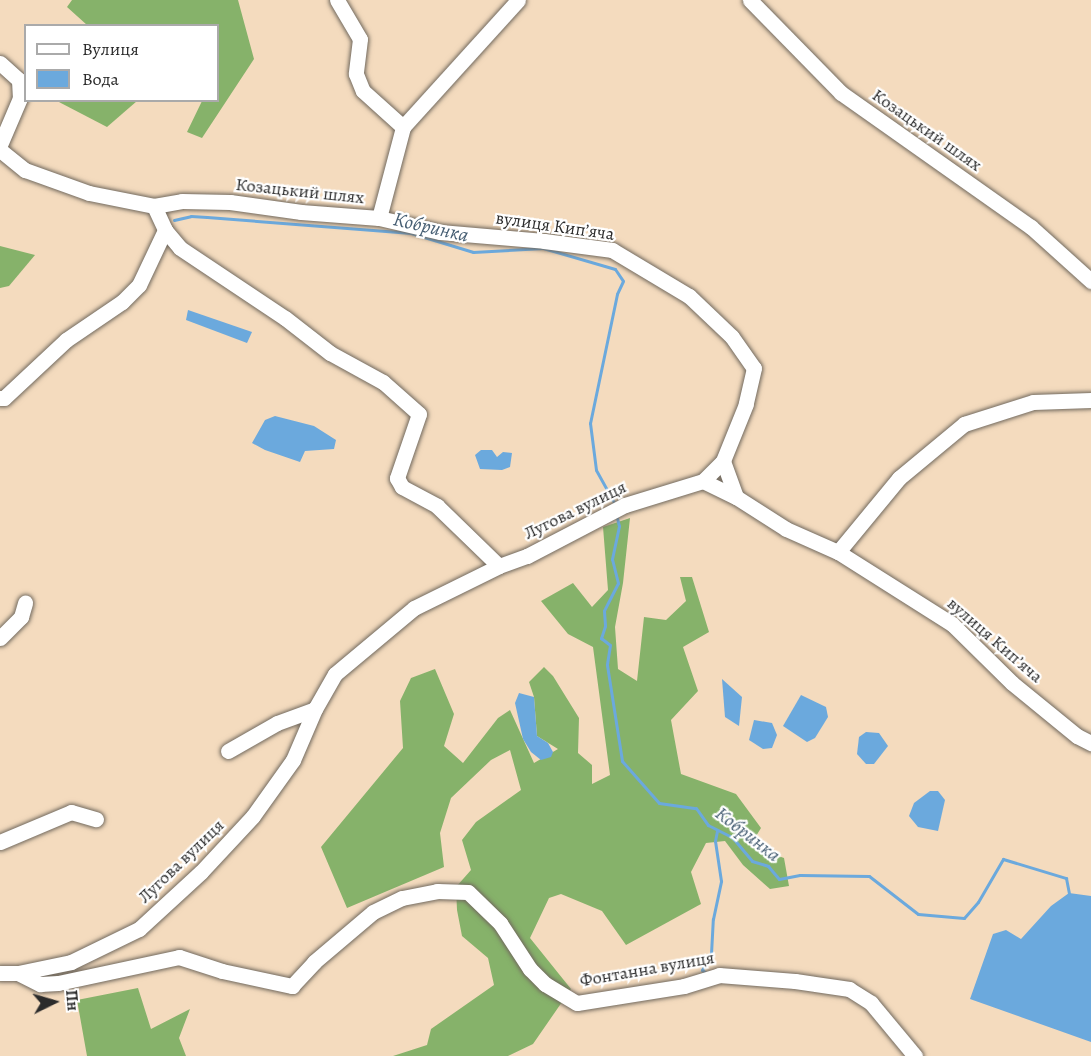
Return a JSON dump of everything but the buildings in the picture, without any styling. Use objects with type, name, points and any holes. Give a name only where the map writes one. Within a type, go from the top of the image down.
[{"type":"street","points":[[336,0],[360,39],[356,74],[363,91],[403,127]]},
{"type":"street","name":"Козацький шлях","points":[[0,150],[26,170],[89,193],[154,206],[182,201],[230,202],[301,212],[379,218],[403,127],[518,0]]},
{"type":"street","name":"Козацький шлях","points":[[750,0],[842,93],[1031,227],[1091,281]]},
{"type":"street","points":[[0,63],[19,80],[20,98],[0,145]]},
{"type":"street","points":[[154,206],[165,230],[180,248],[285,318],[330,353],[382,382],[419,414],[397,478],[402,487],[437,506],[500,566]]},
{"type":"street","name":"вулиця Кипʼяча","points":[[379,218],[440,232],[544,241],[612,250],[689,296],[732,338],[754,368],[746,404],[723,461]]},
{"type":"street","points":[[0,398],[4,398],[66,340],[122,302],[139,285],[165,230]]},
{"type":"street","points":[[838,552],[898,478],[964,424],[1033,402],[1091,400]]},
{"type":"street","points":[[703,481],[723,461],[736,496]]},
{"type":"street","name":"вулиця Кипʼяча","points":[[703,481],[736,496],[786,529],[838,552],[952,624],[1012,683],[1077,736],[1091,743]]},
{"type":"street","name":"Лугова вулиця","points":[[0,973],[71,962],[139,929],[201,873],[253,816],[293,760],[315,709],[335,674],[414,608],[500,566],[527,556],[626,504],[703,481]]},
{"type":"street","points":[[0,638],[21,617],[25,603]]},
{"type":"street","points":[[228,751],[277,723],[315,709]]},
{"type":"street","points":[[0,842],[71,812],[96,819]]},
{"type":"street","name":"Фонтанна вулиця","points":[[345,936],[373,912],[402,898],[437,891],[468,892],[500,923],[530,969],[545,984],[577,1003],[684,986],[719,975],[806,982],[849,989],[871,1003],[915,1056]]},
{"type":"street","name":"Лугова вулиця","points":[[18,972],[40,984],[58,983],[179,957],[222,971],[292,986],[314,962],[345,936]]},
{"type":"green space","points":[[72,0],[238,0],[254,59],[202,138],[187,132],[202,102],[219,102],[219,24],[86,24],[67,7]]},
{"type":"green space","points":[[59,102],[136,102],[107,127]]},
{"type":"green space","points":[[0,246],[35,255],[9,286],[0,288]]},
{"type":"green space","points":[[630,518],[623,583],[615,627],[618,669],[637,681],[644,617],[666,620],[686,601],[680,577],[692,577],[709,632],[683,647],[698,691],[671,720],[681,774],[736,794],[761,828],[750,846],[784,858],[789,886],[770,889],[743,865],[725,841],[706,843],[691,872],[701,904],[626,945],[602,911],[561,894],[549,898],[530,938],[571,989],[533,1044],[508,1056],[393,1056],[427,1045],[431,1029],[494,985],[488,958],[462,936],[457,910],[456,887],[471,870],[462,840],[476,822],[521,790],[510,750],[491,760],[451,798],[440,833],[444,867],[347,908],[321,847],[403,748],[400,701],[411,678],[435,669],[454,714],[444,746],[463,763],[498,718],[510,710],[534,763],[558,749],[537,736],[534,697],[529,682],[544,667],[553,676],[579,718],[578,753],[592,765],[592,784],[610,775],[593,647],[568,634],[541,601],[573,583],[592,607],[608,590],[603,527]]},
{"type":"green space","points":[[138,988],[151,1029],[190,1009],[179,1038],[186,1056],[87,1056],[77,1000]]},
{"type":"water","points":[[188,310],[252,332],[247,343],[186,320]]},
{"type":"water","points":[[275,416],[314,426],[336,440],[334,449],[305,451],[300,462],[252,443],[265,420]]},
{"type":"water","points":[[481,450],[492,450],[497,457],[503,452],[512,453],[510,467],[502,470],[480,469],[475,455]]},
{"type":"water","points":[[722,679],[742,697],[739,726],[725,717]]},
{"type":"water","points":[[519,693],[534,697],[537,736],[548,743],[553,752],[551,757],[541,760],[531,752],[523,739],[515,703]]},
{"type":"water","points":[[801,695],[826,707],[828,717],[815,738],[807,742],[783,726]]},
{"type":"water","points":[[754,720],[772,723],[777,735],[772,748],[763,749],[749,740]]},
{"type":"water","points":[[866,732],[879,733],[888,746],[874,764],[866,764],[857,754],[859,737]]},
{"type":"water","points":[[930,791],[938,791],[945,800],[938,831],[918,827],[909,816],[914,803]]},
{"type":"water","points":[[1069,893],[1091,896],[1091,1042],[970,999],[993,934],[1006,930],[1021,939],[1051,906]]},
{"type":"waterway","name":"Кобринка","points":[[174,220],[191,216],[411,233],[473,252],[543,248],[615,269],[623,281],[617,294],[590,423],[596,470],[614,502]]},
{"type":"waterway","name":"Кобринка","points":[[617,518],[619,526],[612,559],[618,583],[604,611],[605,626],[601,638],[610,645],[607,665],[622,761],[659,803],[696,808],[708,825],[732,837],[752,861],[768,866],[779,879],[800,875],[869,876],[918,914],[964,918],[978,902],[1003,859],[1066,878],[1069,893]]},
{"type":"waterway","points":[[706,973],[702,970],[711,954],[713,919],[721,881],[715,841],[717,831]]}]
